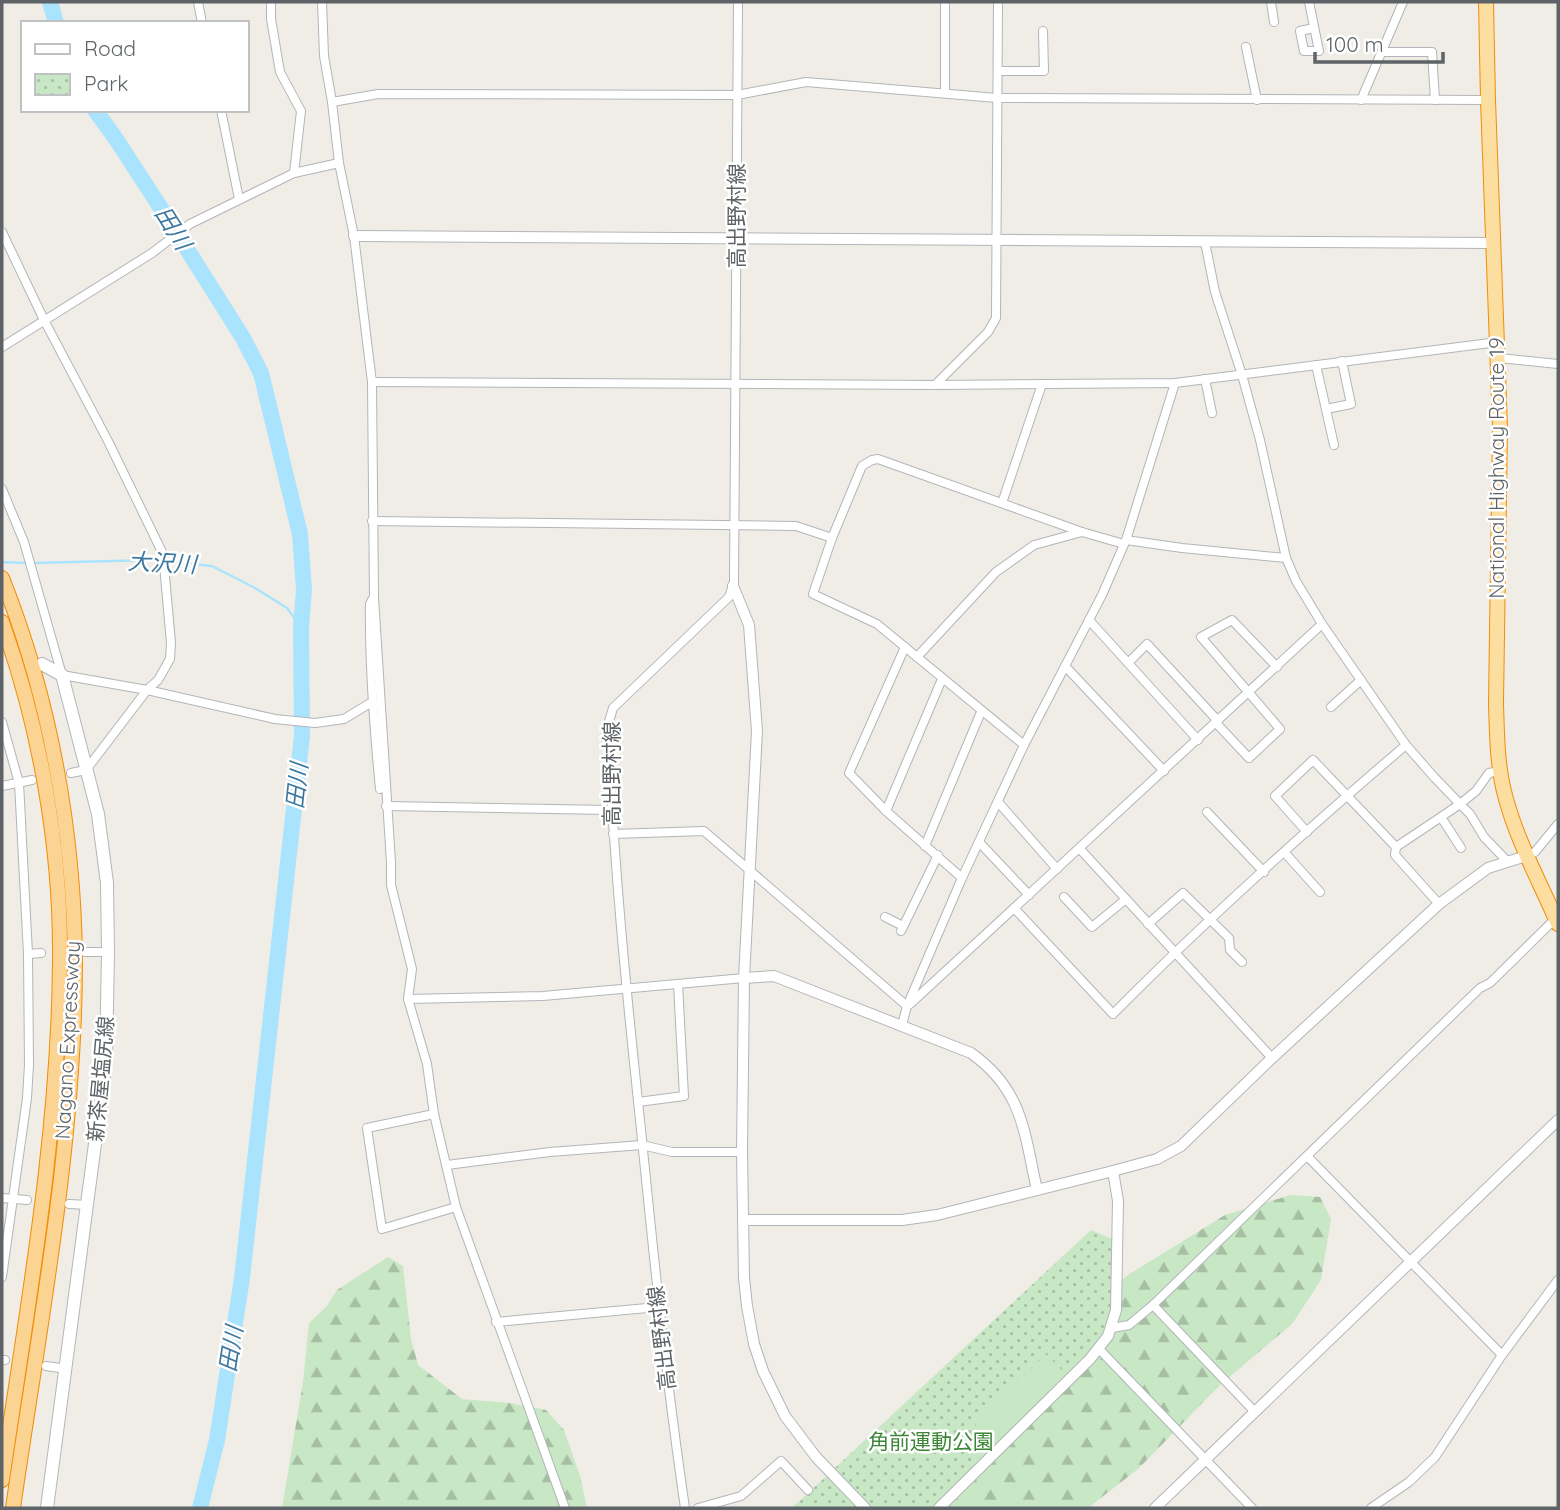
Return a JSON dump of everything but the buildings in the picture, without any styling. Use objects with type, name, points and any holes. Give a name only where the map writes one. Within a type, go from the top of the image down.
[{"type":"highway","name":"National Highway Route 19","points":[[1486,2],[1499,358],[1496,703],[1500,771],[1506,798],[1526,856],[1557,921]]},
{"type":"highway","name":"Nagano Expressway","points":[[3,580],[37,687],[58,783],[67,845],[75,959],[68,1111],[13,1508]]},
{"type":"highway","name":"Nagano Expressway","points":[[2,622],[23,690],[44,785],[57,883],[61,958],[52,1123],[2,1480]]},
{"type":"main road","points":[[42,664],[62,675]]},
{"type":"main road","name":"新茶屋塩尻線","points":[[47,1508],[106,1060],[108,952],[107,883],[98,814],[62,675]]},
{"type":"street","points":[[198,2],[202,21]]},
{"type":"street","points":[[271,2],[271,19],[280,72],[301,111],[294,173]]},
{"type":"street","points":[[322,2],[324,56],[339,163],[354,236],[372,382],[374,598],[386,806],[391,885],[412,969],[408,999],[427,1064],[433,1114],[456,1206],[565,1508]]},
{"type":"street","name":"高出野村線","points":[[685,1508],[658,1307],[626,988],[612,834],[608,725],[613,708],[729,597],[733,586],[738,2]]},
{"type":"street","points":[[945,2],[945,93]]},
{"type":"street","points":[[935,385],[988,332],[996,318],[998,2]]},
{"type":"street","points":[[1270,2],[1274,22]]},
{"type":"street","points":[[1309,2],[1314,27]]},
{"type":"street","points":[[1361,100],[1403,2]]},
{"type":"street","points":[[998,71],[1044,71],[1043,31]]},
{"type":"street","points":[[1245,47],[1256,100]]},
{"type":"street","points":[[1382,52],[1432,52],[1435,100]]},
{"type":"street","points":[[332,102],[377,94],[737,95],[806,82],[998,98],[1488,100]]},
{"type":"street","points":[[221,112],[239,199]]},
{"type":"street","points":[[2,346],[155,250],[187,226],[294,173],[339,163]]},
{"type":"street","points":[[2,232],[163,554],[170,659],[158,680],[146,690],[86,770],[71,773]]},
{"type":"street","points":[[354,236],[1493,243]]},
{"type":"street","points":[[1205,242],[1218,304],[1242,374],[1260,440],[1286,558],[1296,581],[1322,624],[1406,746],[1470,814],[1484,836],[1508,862]]},
{"type":"street","points":[[372,382],[935,385],[1175,383],[1498,342]]},
{"type":"street","points":[[1499,358],[1558,364]]},
{"type":"street","points":[[1326,409],[1351,404],[1342,361]]},
{"type":"street","points":[[1316,365],[1334,445]]},
{"type":"street","points":[[1205,379],[1212,413]]},
{"type":"street","points":[[902,1025],[962,878],[1024,745],[1125,542],[1175,383]]},
{"type":"street","points":[[1002,503],[1042,384]]},
{"type":"street","points":[[1024,745],[877,624],[813,594],[832,538],[862,466],[878,459],[1082,532],[1125,542],[1286,558]]},
{"type":"street","points":[[2,489],[24,542],[62,675],[146,690],[275,719],[315,723],[344,719],[372,702]]},
{"type":"street","points":[[372,521],[796,526],[832,538]]},
{"type":"street","points":[[917,657],[996,572],[1034,545],[1082,532]]},
{"type":"street","points":[[733,586],[749,625],[757,731],[744,978],[742,1152],[747,1306],[754,1344],[763,1371],[785,1416],[801,1440],[865,1508]]},
{"type":"street","points":[[374,598],[369,614],[372,702],[380,790],[386,806]]},
{"type":"street","points":[[1088,620],[1198,740]]},
{"type":"street","points":[[1128,663],[1147,644],[1249,758],[1280,729],[1201,637],[1232,620],[1277,667]]},
{"type":"street","points":[[908,1006],[1322,624]]},
{"type":"street","points":[[905,647],[849,773],[886,811],[962,878]]},
{"type":"street","points":[[1065,666],[1164,771]]},
{"type":"street","points":[[886,811],[942,679]]},
{"type":"street","points":[[1331,707],[1361,680]]},
{"type":"street","points":[[925,846],[981,712]]},
{"type":"street","points":[[2,722],[19,783],[28,954],[27,1098],[2,1278]]},
{"type":"street","points":[[1014,908],[1112,1014],[1174,952],[1406,746]]},
{"type":"street","points":[[1307,832],[1275,796],[1314,760],[1396,847]]},
{"type":"street","points":[[1439,904],[1395,855],[1396,847],[1460,804],[1476,791],[1489,773],[1500,771]]},
{"type":"street","points":[[2,786],[33,780]]},
{"type":"street","points":[[998,802],[1057,869]]},
{"type":"street","points":[[386,806],[611,810]]},
{"type":"street","points":[[1208,812],[1264,872]]},
{"type":"street","points":[[1441,817],[1462,848]]},
{"type":"street","points":[[745,1220],[902,1220],[937,1215],[1157,1159],[1181,1146],[1439,904],[1488,868],[1535,852],[1558,824]]},
{"type":"street","points":[[612,834],[705,831],[908,1006]]},
{"type":"street","points":[[979,842],[1029,895]]},
{"type":"street","points":[[1080,849],[1272,1059]]},
{"type":"street","points":[[1285,853],[1321,892]]},
{"type":"street","points":[[885,917],[902,928],[937,855]]},
{"type":"street","points":[[1149,924],[1183,893],[1229,938],[1230,950],[1242,962]]},
{"type":"street","points":[[1064,897],[1092,927],[1126,899]]},
{"type":"street","points":[[1112,1328],[1129,1325],[1153,1305],[1557,921]]},
{"type":"street","points":[[85,952],[108,952]]},
{"type":"street","points":[[28,954],[41,953]]},
{"type":"street","points":[[408,999],[543,996],[774,976],[971,1053],[991,1067],[1007,1086],[1018,1109],[1037,1190]]},
{"type":"street","points":[[638,1102],[684,1096],[678,984]]},
{"type":"street","points":[[433,1114],[367,1128],[382,1229],[456,1206]]},
{"type":"street","points":[[1155,1508],[1558,1120]]},
{"type":"street","points":[[447,1165],[550,1152],[642,1145],[672,1152],[742,1152]]},
{"type":"street","points":[[1307,1156],[1502,1355]]},
{"type":"street","points":[[939,1508],[1099,1349],[1112,1328],[1116,1310],[1118,1216],[1113,1171]]},
{"type":"street","points":[[2,1198],[27,1200]]},
{"type":"street","points":[[68,1204],[88,1205]]},
{"type":"street","points":[[1371,1508],[1409,1482],[1435,1457],[1502,1355],[1558,1280]]},
{"type":"street","points":[[1153,1305],[1255,1412]]},
{"type":"street","points":[[496,1322],[658,1307]]},
{"type":"street","points":[[1099,1349],[1252,1508]]},
{"type":"street","points":[[46,1366],[67,1369]]},
{"type":"street","points":[[698,1508],[741,1496],[781,1461],[808,1490]]},
{"type":"green space","points":[[1291,1195],[1320,1197],[1331,1219],[1321,1280],[1292,1324],[1221,1384],[1138,1469],[1088,1508],[898,1508],[1051,1335],[1128,1275],[1225,1215]]},
{"type":"green space","name":"角前運動公園","points":[[1091,1230],[1112,1239],[1111,1310],[1099,1343],[932,1508],[792,1508]]},
{"type":"green space","points":[[388,1257],[403,1266],[411,1339],[418,1365],[462,1399],[509,1403],[546,1410],[564,1430],[580,1476],[587,1508],[282,1508],[303,1382],[309,1323],[327,1306],[337,1290]]},
{"type":"green space","points":[[1046,1354],[1067,1375],[994,1447],[975,1424]]},
{"type":"waterway","name":"田川","points":[[50,2],[55,21]]},
{"type":"waterway","name":"田川","points":[[96,112],[168,219],[243,338],[261,373],[300,534],[304,590],[301,627],[302,736],[242,1278],[217,1440],[200,1508]]},
{"type":"waterway","name":"大沢川","points":[[33,563],[153,560],[212,566],[287,608],[301,627]]},
{"type":"waterway","name":"大沢川","points":[[2,562],[26,563]]}]
